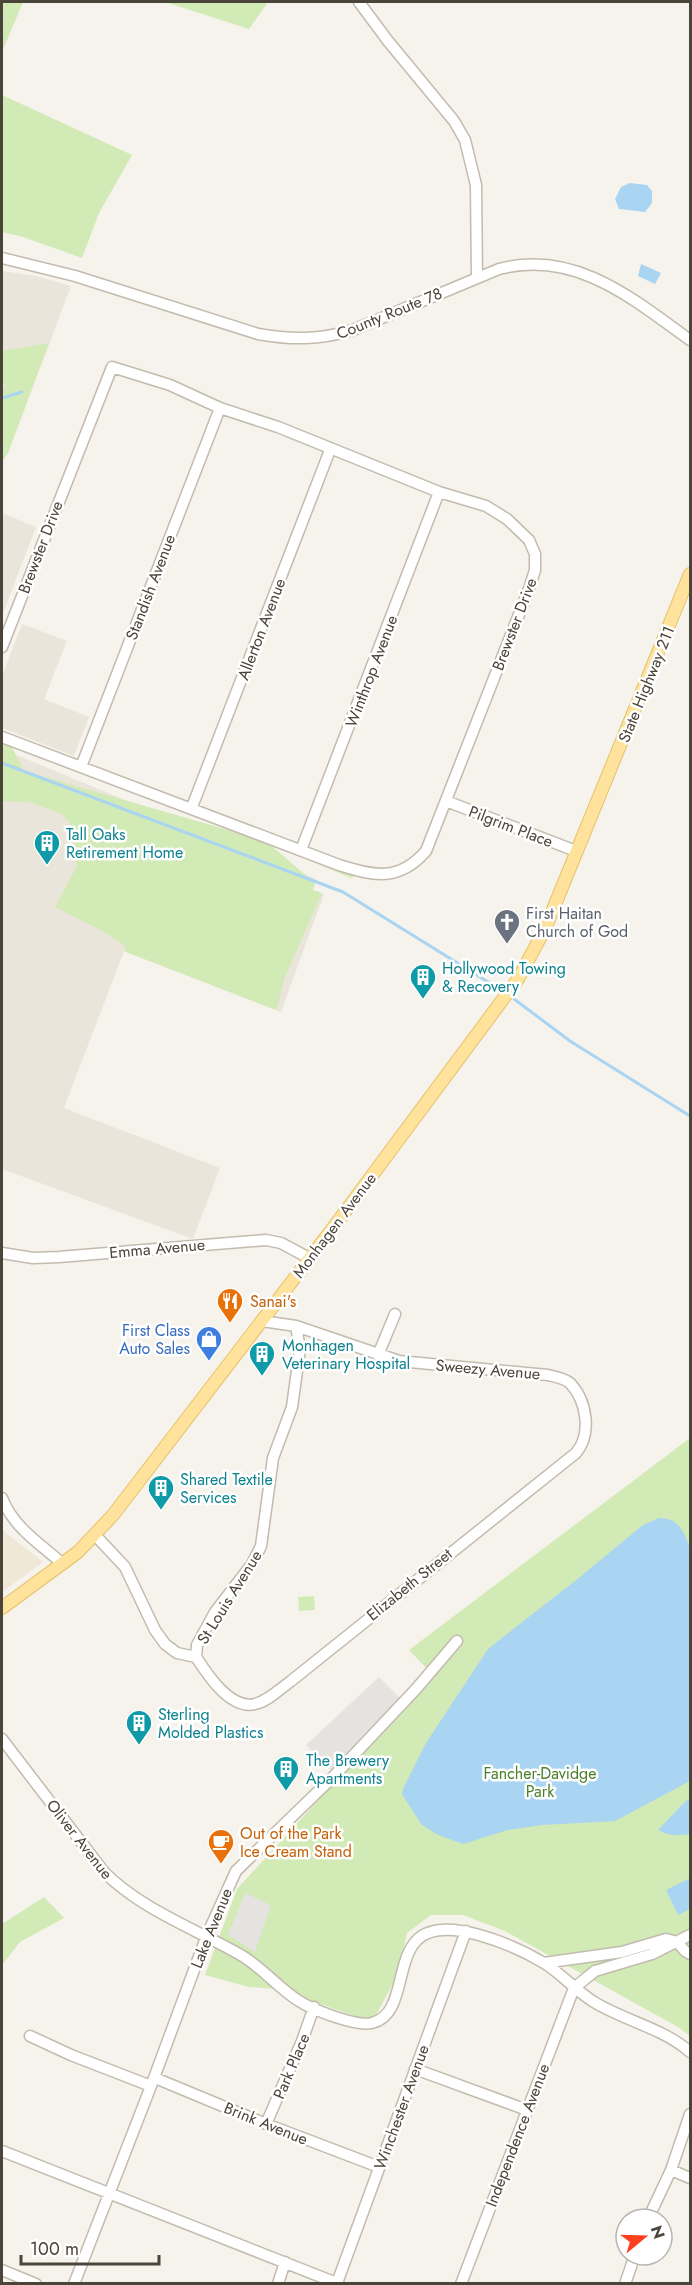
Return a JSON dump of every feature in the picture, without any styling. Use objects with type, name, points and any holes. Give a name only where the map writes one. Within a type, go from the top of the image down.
[{"type":"main road","name":"State Highway 211","points":[[600,793],[690,574]]},
{"type":"main road","name":"Monhagen Avenue","points":[[2,1608],[63,1564],[95,1534],[262,1321],[518,980],[545,929],[600,793]]},
{"type":"street","points":[[359,2],[454,122],[465,140],[476,185],[477,278]]},
{"type":"street","name":"County Route 78","points":[[2,258],[75,276],[258,333],[287,339],[329,337],[353,330],[499,269],[537,264],[575,271],[600,279],[627,295],[690,340]]},
{"type":"street","name":"Brewster Drive","points":[[2,647],[112,366],[170,385],[220,408],[278,427],[330,450],[439,492],[486,506],[507,519],[529,540],[535,554],[535,570],[529,589],[426,851],[415,863],[395,873],[361,872],[2,737]]},
{"type":"street","name":"Standish Avenue","points":[[81,767],[220,408]]},
{"type":"street","name":"Allerton Avenue","points":[[192,807],[330,450]]},
{"type":"street","name":"Winthrop Avenue","points":[[301,850],[439,492]]},
{"type":"street","name":"Pilgrim Place","points":[[446,801],[576,852]]},
{"type":"street","name":"Emma Avenue","points":[[2,1253],[33,1258],[60,1257],[266,1240],[281,1243],[309,1258]]},
{"type":"street","points":[[378,1355],[395,1314]]},
{"type":"street","name":"Sweezy Avenue","points":[[262,1321],[296,1326],[399,1361],[562,1378],[570,1383],[580,1399],[586,1420],[584,1444],[576,1453]]},
{"type":"street","name":"St Louis Avenue","points":[[196,1657],[197,1645],[215,1612],[252,1564],[261,1546],[273,1458],[292,1407],[300,1349],[296,1326]]},
{"type":"street","name":"Elizabeth Street","points":[[196,1657],[212,1680],[239,1703],[256,1704],[291,1681],[576,1453]]},
{"type":"street","points":[[2,1498],[4,1515],[63,1564]]},
{"type":"street","points":[[95,1534],[125,1567],[155,1630],[165,1644],[177,1653],[196,1657]]},
{"type":"street","name":"Lake Avenue","points":[[74,2283],[153,2082],[207,1935],[236,1871],[333,1777],[416,1689],[457,1641]]},
{"type":"street","name":"Oliver Avenue","points":[[2,1739],[104,1872],[120,1888],[140,1902],[207,1935],[251,1961],[300,2002],[351,2023],[369,2024],[379,2021],[389,2014],[406,1957],[417,1940],[424,1934],[438,1929],[466,1931],[518,1950],[544,1963],[595,2003],[674,2039],[690,2052]]},
{"type":"street","name":"Winchester Avenue","points":[[338,2283],[466,1931]]},
{"type":"street","points":[[574,1988],[595,1971],[652,1954],[690,1935]]},
{"type":"street","points":[[544,1963],[622,1952],[666,1939],[676,1942],[690,1954]]},
{"type":"street","name":"Independence Avenue","points":[[461,2283],[574,1988]]},
{"type":"street","name":"Park Place","points":[[266,2124],[302,2041],[314,2007]]},
{"type":"street","name":"Brink Avenue","points":[[30,2036],[71,2055],[153,2082],[379,2167]]},
{"type":"street","points":[[415,2069],[527,2110]]},
{"type":"street","points":[[654,2207],[671,2170],[690,2114]]},
{"type":"street","points":[[2,2151],[338,2283]]},
{"type":"street","points":[[671,2170],[690,2178]]},
{"type":"street","points":[[278,2283],[285,2262]]},
{"type":"street","points":[[625,2283],[631,2267]]},
{"type":"street","points":[[2,2270],[36,2283]]},
{"type":"shaded area","points":[[2,271],[36,276],[71,286],[8,453],[2,462]]},
{"type":"shaded area","points":[[2,513],[36,527],[2,616]]},
{"type":"shaded area","points":[[22,624],[67,641],[44,699],[89,717],[74,756],[2,728],[2,676]]},
{"type":"shaded area","points":[[2,749],[316,879],[313,890],[324,894],[281,1012],[124,951],[64,1108],[220,1168],[193,1239],[2,1169]]},
{"type":"shaded area","points":[[2,1530],[43,1562],[2,1592]]},
{"type":"shaded area","points":[[379,1677],[400,1698],[331,1770],[306,1745]]},
{"type":"shaded area","points":[[245,1893],[271,1905],[255,1952],[228,1935]]},
{"type":"green space","points":[[2,2],[23,2],[2,52]]},
{"type":"green space","points":[[165,2],[268,2],[249,29]]},
{"type":"green space","points":[[2,95],[132,155],[99,213],[82,258],[2,232]]},
{"type":"green space","points":[[49,343],[8,453],[2,462],[2,390],[6,386],[2,383],[2,351]]},
{"type":"green space","points":[[2,734],[356,875],[351,878],[268,843],[315,883],[313,890],[322,893],[285,977],[276,1010],[126,952],[125,946],[101,930],[55,907],[77,866],[69,822],[62,814],[29,802],[2,801]],"holes":[[[11,745],[235,831],[24,771]]]},
{"type":"green space","name":"Fancher-Davidge Park","points":[[690,1438],[690,2036],[678,2027],[505,1931],[463,1915],[431,1915],[407,1933],[397,1976],[375,2017],[358,2017],[277,1989],[249,1987],[205,1975],[237,1889],[433,1675],[409,1650]]},
{"type":"green space","points":[[314,1596],[315,1610],[299,1611],[298,1597]]},
{"type":"green space","points":[[44,1897],[64,1918],[20,1942],[2,1965],[2,1924]]},
{"type":"water","points":[[630,183],[647,185],[652,191],[652,203],[645,212],[619,209],[615,199],[621,187]]},
{"type":"water","points":[[641,264],[661,273],[655,284],[638,276]]},
{"type":"water","points":[[659,1518],[671,1520],[679,1526],[690,1547],[690,1781],[615,1821],[542,1825],[508,1830],[463,1844],[436,1834],[421,1824],[402,1794],[403,1789],[426,1743],[488,1649],[643,1525]]},
{"type":"water","points":[[690,1798],[690,1834],[674,1835],[658,1830],[686,1801]]},
{"type":"water","points":[[690,1878],[690,1909],[678,1915],[666,1890]]},
{"type":"waterway","points":[[2,398],[22,392]]},
{"type":"waterway","points":[[2,763],[343,892],[501,990]]},
{"type":"waterway","points":[[514,999],[570,1041],[690,1116]]},
{"type":"place","name":"Tall Oaks Retirement Home","points":[[47,866]]},
{"type":"place","name":"First Haitan Church of God","points":[[507,945]]},
{"type":"place","name":"Hollywood Towing & Recovery","points":[[423,1000]]},
{"type":"place","name":"Sanai's","points":[[230,1324]]},
{"type":"place","name":"First Class Auto Sales","points":[[209,1362]]},
{"type":"place","name":"Monhagen Veterinary Hospital","points":[[262,1377]]},
{"type":"place","name":"Shared Textile Services","points":[[161,1511]]},
{"type":"place","name":"Sterling Molded Plastics","points":[[139,1746]]},
{"type":"place","name":"The Brewery Apartments","points":[[286,1792]]},
{"type":"place","name":"Out of the Park Ice Cream Stand","points":[[221,1865]]}]
